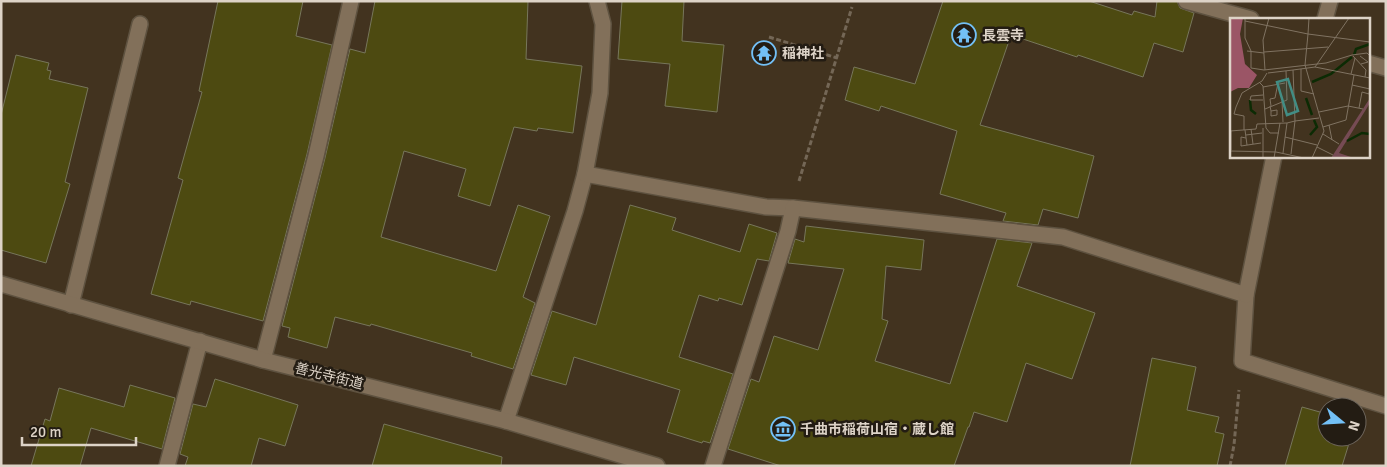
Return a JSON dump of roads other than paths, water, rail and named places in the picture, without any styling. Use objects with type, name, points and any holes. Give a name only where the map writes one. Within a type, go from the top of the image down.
[{"type":"street","points":[[263,360],[316,156],[352,1]]},
{"type":"street","points":[[506,421],[575,211],[585,174],[600,93],[603,24],[597,1]]},
{"type":"street","points":[[1186,1],[1246,18]]},
{"type":"street","points":[[1325,18],[1330,1]]},
{"type":"street","points":[[72,305],[140,24]]},
{"type":"street","points":[[1370,64],[1386,68]]},
{"type":"street","points":[[1274,158],[1246,295],[1242,361],[1386,406]]},
{"type":"street","points":[[585,174],[766,207],[793,208],[1063,237],[1246,295]]},
{"type":"street","points":[[713,466],[788,231],[793,208]]},
{"type":"street","name":"善光寺街道","points":[[1,284],[263,360],[506,421],[657,466]]},
{"type":"street","points":[[167,466],[200,341]]},
{"type":"place","name":"長雲寺","points":[[964,35]]},
{"type":"place","name":"稲神社","points":[[764,53]]},
{"type":"place","name":"千曲市稲荷山宿・蔵し館","points":[[783,429]]}]
